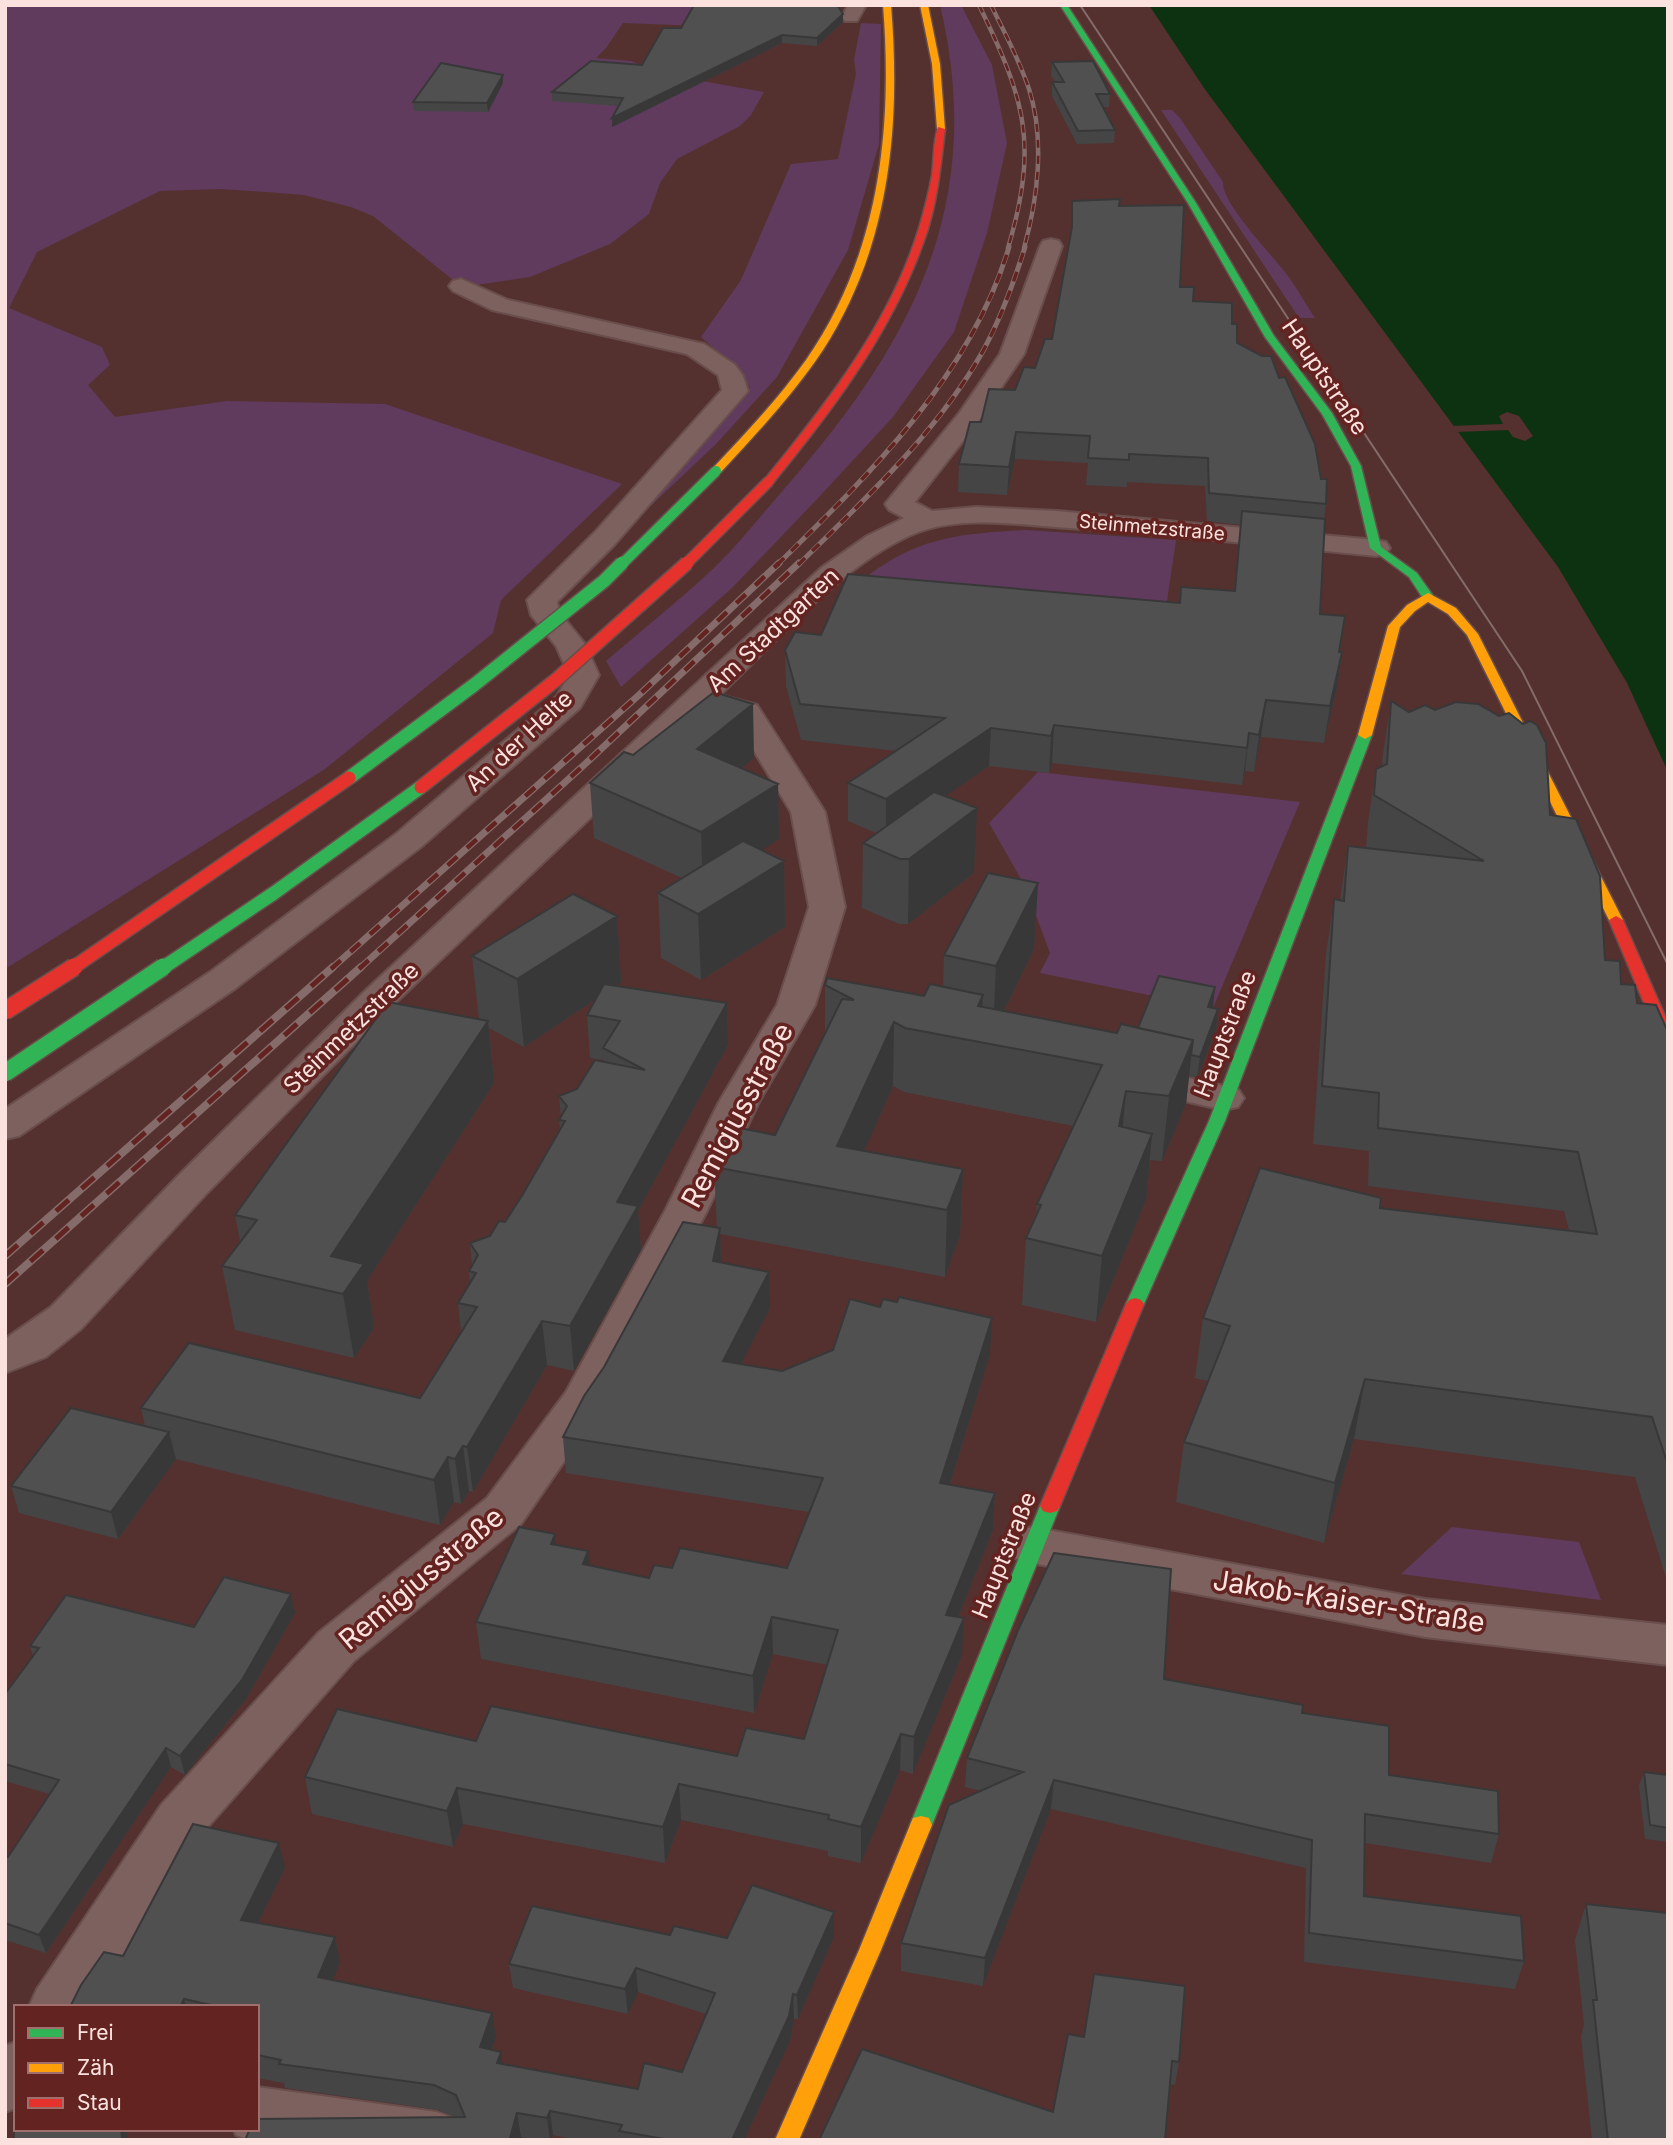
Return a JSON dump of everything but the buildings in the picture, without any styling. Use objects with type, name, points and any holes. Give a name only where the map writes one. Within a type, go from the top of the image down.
[{"type":"main road","points":[[5,1011],[103,949],[319,800],[474,685],[604,581],[760,425],[820,347],[849,295],[867,248],[889,162],[894,114],[895,72],[887,5]]},
{"type":"main road","points":[[5,1073],[148,979],[378,820],[534,701],[656,593],[769,481],[842,391],[868,351],[916,251],[938,163],[940,114],[937,72],[924,5]]},
{"type":"main road","name":"Hauptstraße","points":[[1063,5],[1192,203],[1242,294],[1327,414],[1356,467],[1376,548]]},
{"type":"main road","points":[[1376,548],[1410,572],[1425,588],[1428,597],[1452,611],[1472,634],[1606,898],[1668,1041]]},
{"type":"main road","name":"Hauptstraße","points":[[787,2140],[870,1950],[1032,1545],[1109,1361],[1217,1121],[1371,718],[1394,626],[1411,608],[1428,597]]},
{"type":"street","points":[[927,520],[899,504],[969,417],[1012,354],[1051,246]]},
{"type":"street","name":"An der Helte","points":[[5,1127],[223,979],[398,848],[569,701],[584,675],[570,644],[546,615],[542,600],[605,538],[735,391],[732,376],[716,359],[695,349],[500,305],[461,286]]},
{"type":"street","name":"Steinmetzstraße","points":[[927,520],[993,516],[1099,522],[1376,548]]},
{"type":"street","name":"Am Stadtgarten","points":[[699,698],[831,574],[860,552],[890,535],[927,520]]},
{"type":"street","name":"Steinmetzstraße","points":[[5,1358],[30,1346],[66,1318],[194,1183],[379,999],[699,698]]},
{"type":"street","name":"Am Stadtgarten","points":[[699,698],[746,712],[808,812],[827,907],[810,1008]]},
{"type":"street","name":"Remigiusstraße","points":[[58,2005],[180,1821],[336,1647],[504,1511],[583,1402],[686,1211],[738,1102],[810,1008]]},
{"type":"street","points":[[1097,1070],[1224,1098]]},
{"type":"street","name":"Jakob-Kaiser-Straße","points":[[1032,1545],[1425,1618],[1668,1645]]},
{"type":"street","points":[[259,2115],[438,2140]]},
{"type":"shaded area","points":[[5,5],[710,5],[702,26],[623,23],[596,58],[631,61],[663,74],[764,92],[751,115],[740,126],[677,159],[660,183],[649,214],[610,244],[530,277],[462,287],[373,216],[351,207],[304,195],[220,189],[160,191],[37,252],[9,308],[102,347],[110,365],[88,385],[115,417],[227,401],[385,404],[622,484],[501,600],[493,633],[325,769],[5,969]]},
{"type":"shaded area","points":[[940,5],[961,5],[992,65],[1007,143],[987,233],[954,332],[893,417],[820,496],[733,587],[621,687],[606,661],[702,579],[742,538],[830,433],[870,379],[903,323],[928,266],[945,206],[954,143],[952,77]]},
{"type":"shaded area","points":[[1149,5],[1668,5],[1668,772],[1627,683],[1558,567],[1204,88]]},
{"type":"shaded area","points":[[861,23],[881,24],[879,144],[848,250],[777,377],[716,444],[639,517],[626,523],[750,388],[743,374],[701,337],[741,280],[791,164],[838,159],[856,74],[854,60]]},
{"type":"shaded area","points":[[1161,110],[1172,110],[1180,118],[1223,182],[1238,215],[1289,277],[1315,318],[1299,318]]},
{"type":"shaded area","points":[[1026,530],[1176,540],[1162,635],[854,587],[914,548],[954,537]]},
{"type":"shaded area","points":[[1038,772],[1300,802],[1213,1008],[1040,973],[1050,953],[1025,886],[989,823]]},
{"type":"shaded area","points":[[1452,1527],[1579,1542],[1601,1600],[1401,1574]]},
{"type":"pier","points":[[1507,412],[1519,416],[1533,436],[1525,441],[1513,437],[1508,430],[1455,432],[1451,426],[1503,424],[1499,416]]},
{"type":"tram line","points":[[1080,5],[1522,671],[1668,965]]},
{"type":"railway","points":[[979,5],[1007,68],[1017,96],[1022,123],[1025,150],[1023,179],[1008,248]]},
{"type":"railway","points":[[991,5],[1025,78],[1037,128],[1036,189],[1024,248]]},
{"type":"railway","points":[[779,563],[847,495],[914,420],[970,338],[992,294],[1009,247]]},
{"type":"railway","points":[[798,565],[922,438],[965,381],[996,326],[1025,247]]},
{"type":"railway","points":[[331,969],[639,695],[779,563]]},
{"type":"railway","points":[[359,969],[584,765],[799,563]]},
{"type":"railway","points":[[5,1256],[333,967]]},
{"type":"railway","points":[[5,1284],[361,967]]},
{"type":"traffic: fast","points":[[1063,5],[1192,203],[1270,337],[1327,413],[1356,466],[1376,548],[1413,575],[1428,597]]},
{"type":"traffic: fast","points":[[349,778],[474,685],[604,581],[716,471]]},
{"type":"traffic: fast","points":[[1135,1304],[1217,1121],[1365,735]]},
{"type":"traffic: fast","points":[[5,1073],[274,893],[421,787]]},
{"type":"traffic: fast","points":[[921,1825],[1050,1506]]},
{"type":"traffic: slow","points":[[716,471],[770,412],[808,365],[842,309],[860,268],[883,183],[889,140],[891,50],[887,5]]},
{"type":"traffic: slow","points":[[924,5],[936,64],[941,129]]},
{"type":"traffic: slow","points":[[1428,597],[1452,611],[1472,634],[1616,920]]},
{"type":"traffic: slow","points":[[1365,735],[1394,626],[1411,608],[1428,597]]},
{"type":"traffic: slow","points":[[787,2140],[921,1825]]},
{"type":"traffic: jam","points":[[769,481],[831,402],[885,319],[924,228],[935,180],[941,129]]},
{"type":"traffic: jam","points":[[421,787],[601,641],[644,603],[769,481]]},
{"type":"traffic: jam","points":[[5,1011],[103,949],[349,778]]},
{"type":"traffic: jam","points":[[1616,920],[1668,1041]]},
{"type":"traffic: jam","points":[[1050,1506],[1135,1304]]}]
